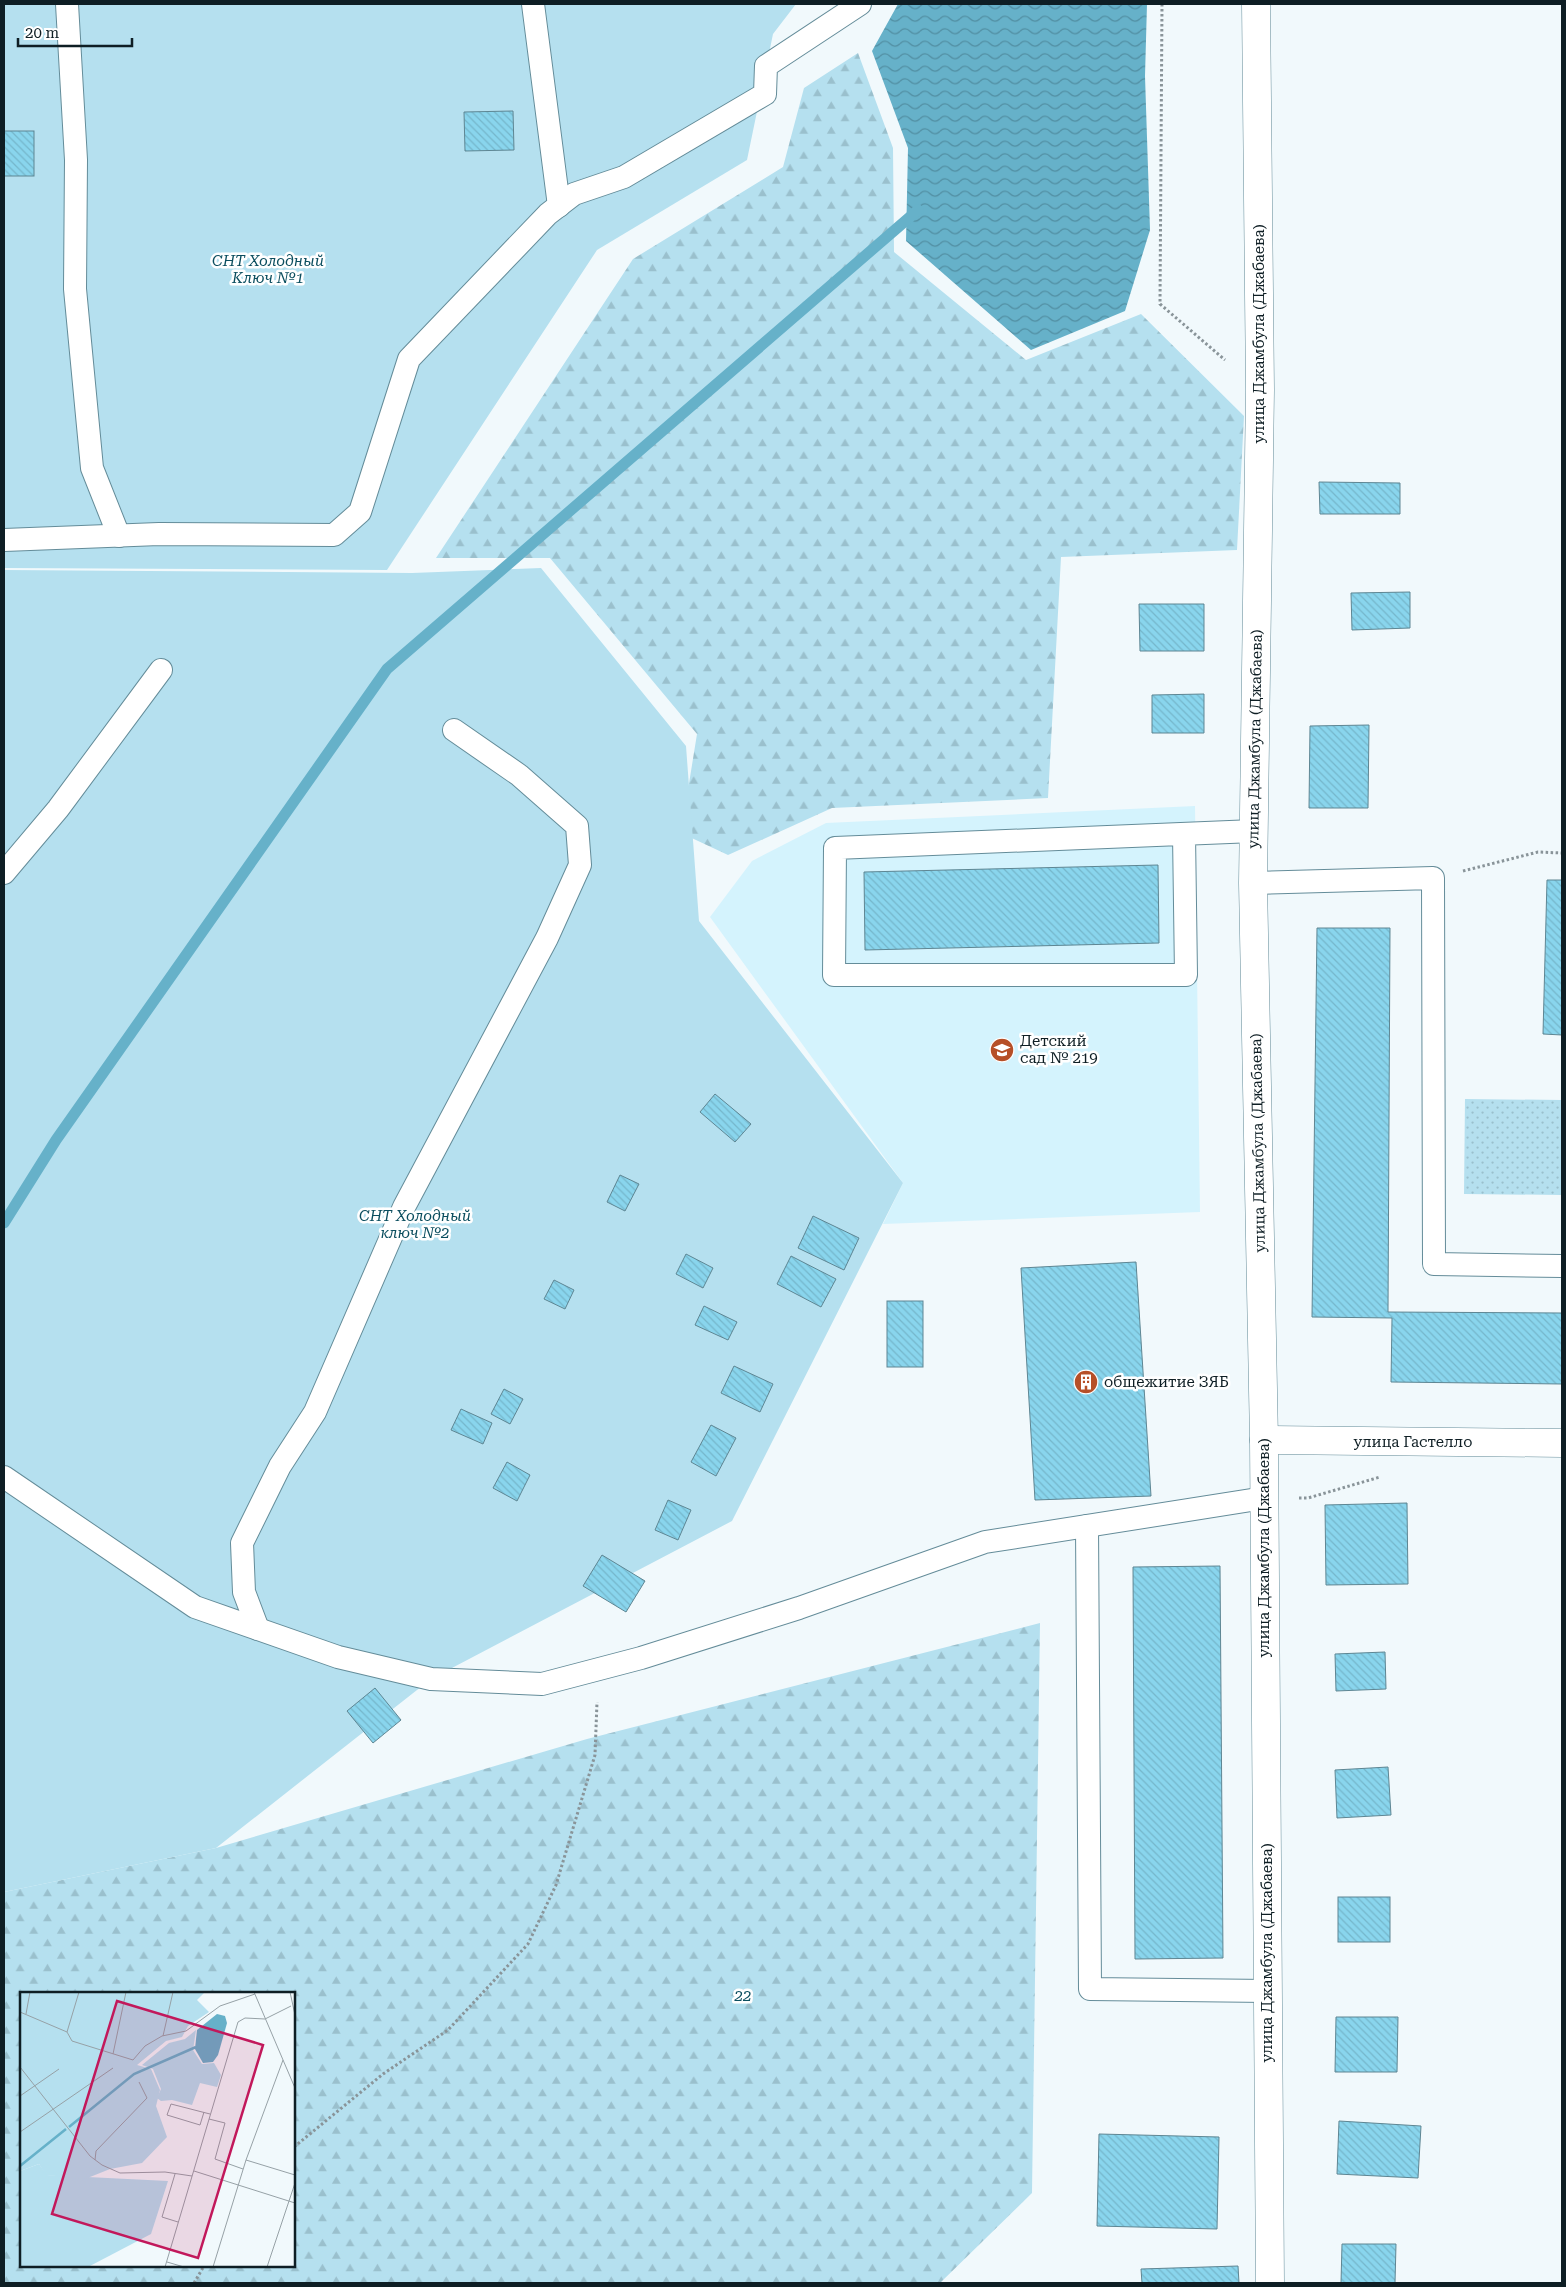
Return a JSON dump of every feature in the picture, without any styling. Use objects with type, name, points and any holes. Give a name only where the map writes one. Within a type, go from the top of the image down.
[{"type":"street","name":"улица Джамбула (Джабаева)","points":[[1256,4],[1260,390],[1253,882],[1264,1440],[1270,2283]]},
{"type":"street","name":"улица Гастелло","points":[[1264,1440],[1562,1443]]},
{"type":"lane","points":[[67,4],[76,160],[75,289],[90,449],[92,468],[118,536]]},
{"type":"lane","points":[[532,4],[559,206]]},
{"type":"lane","points":[[4,540],[118,536],[334,534],[360,512],[409,359],[548,214],[574,194],[624,177],[765,94],[766,66],[860,4]]},
{"type":"lane","points":[[4,872],[58,809],[161,670]]},
{"type":"lane","points":[[258,1629],[244,1592],[242,1543],[280,1466],[315,1412],[404,1207],[547,938],[580,865],[577,826],[519,775],[454,730]]},
{"type":"lane","points":[[1184,834],[1186,975],[834,975],[835,848],[1254,831]]},
{"type":"lane","points":[[1253,882],[1433,878],[1434,1264],[1562,1266]]},
{"type":"lane","points":[[4,1477],[195,1607],[338,1658],[431,1679],[542,1684],[641,1658],[798,1608],[985,1542],[1264,1498]]},
{"type":"lane","points":[[1087,1526],[1090,1990],[1268,1991]]},
{"type":"path","points":[[1162,4],[1160,304],[1260,390]]},
{"type":"path","points":[[1433,878],[1538,852],[1562,853]]},
{"type":"path","points":[[295,2147],[383,2074],[448,2030],[528,1944],[556,1885],[595,1755],[598,1669]]},
{"type":"path","points":[[194,2283],[203,2267]]},
{"type":"shaded area","name":"Детский сад № 219","points":[[1195,806],[1200,1212],[883,1224],[903,1183],[710,917],[752,861],[826,823]]},
{"type":"green space","name":"СНТ Холодный Ключ №1","points":[[4,4],[796,4],[773,34],[747,160],[597,250],[387,570],[4,568]]},
{"type":"green space","points":[[858,53],[893,148],[894,252],[1026,360],[1141,314],[1244,416],[1237,550],[1061,557],[1048,798],[832,808],[728,855],[681,833],[697,734],[550,558],[436,558],[633,259],[783,167],[804,88]]},
{"type":"green space","name":"СНТ Холодный ключ №2","points":[[541,568],[686,746],[699,921],[903,1183],[732,1521],[431,1679],[216,1848],[4,1892],[4,570],[412,573]]},
{"type":"green space","points":[[1465,1099],[1562,1100],[1562,1195],[1464,1194]]},
{"type":"green space","name":"22","points":[[1040,1623],[1032,2193],[940,2283],[4,2283],[4,1892],[216,1848],[587,1739]]},
{"type":"water","points":[[898,4],[1147,4],[1145,76],[1150,230],[1125,311],[1031,350],[906,241],[908,148],[872,51]]},
{"type":"building","points":[[513,111],[514,150],[465,151],[464,112]]},
{"type":"building","points":[[4,131],[34,131],[34,176],[4,176]]},
{"type":"building","points":[[1319,482],[1400,483],[1400,514],[1320,514]]},
{"type":"building","points":[[1410,592],[1410,628],[1352,630],[1351,593]]},
{"type":"building","points":[[1139,604],[1204,604],[1204,651],[1140,651]]},
{"type":"building","points":[[1204,694],[1204,733],[1152,733],[1152,695]]},
{"type":"building","points":[[1369,725],[1368,808],[1309,808],[1310,726]]},
{"type":"building","points":[[1158,865],[1159,943],[865,950],[864,872]]},
{"type":"building","points":[[1547,880],[1562,880],[1562,1035],[1543,1034]]},
{"type":"building","points":[[1317,928],[1390,928],[1388,1312],[1562,1313],[1562,1384],[1391,1382],[1392,1318],[1312,1317]]},
{"type":"building","points":[[715,1094],[751,1124],[735,1142],[700,1112]]},
{"type":"building","points":[[620,1175],[639,1184],[625,1211],[607,1202]]},
{"type":"building","points":[[813,1216],[859,1238],[844,1270],[798,1248]]},
{"type":"building","points":[[686,1254],[713,1268],[703,1288],[676,1274]]},
{"type":"building","points":[[791,1256],[836,1279],[821,1307],[777,1284]]},
{"type":"building","name":"общежитие ЗЯБ","points":[[1136,1262],[1151,1496],[1035,1500],[1021,1268]]},
{"type":"building","points":[[554,1280],[574,1290],[565,1309],[544,1299]]},
{"type":"building","points":[[887,1301],[923,1301],[923,1367],[887,1367]]},
{"type":"building","points":[[704,1306],[737,1322],[728,1340],[695,1325]]},
{"type":"building","points":[[734,1366],[773,1384],[760,1412],[721,1393]]},
{"type":"building","points":[[504,1389],[523,1399],[510,1424],[491,1414]]},
{"type":"building","points":[[461,1409],[492,1423],[483,1444],[451,1430]]},
{"type":"building","points":[[711,1425],[736,1438],[716,1476],[691,1462]]},
{"type":"building","points":[[507,1462],[530,1475],[517,1501],[493,1488]]},
{"type":"building","points":[[668,1500],[691,1510],[678,1540],[655,1530]]},
{"type":"building","points":[[1407,1503],[1408,1584],[1326,1585],[1325,1505]]},
{"type":"building","points":[[602,1555],[645,1581],[626,1612],[583,1586]]},
{"type":"building","points":[[1220,1566],[1223,1958],[1135,1959],[1133,1567]]},
{"type":"building","points":[[1385,1652],[1386,1689],[1336,1691],[1335,1654]]},
{"type":"building","points":[[375,1688],[401,1720],[373,1743],[347,1711]]},
{"type":"building","points":[[1388,1767],[1391,1815],[1337,1818],[1335,1770]]},
{"type":"building","points":[[1338,1897],[1390,1897],[1390,1942],[1338,1942]]},
{"type":"building","points":[[1336,2017],[1398,2017],[1397,2072],[1335,2072]]},
{"type":"building","points":[[1339,2121],[1421,2126],[1418,2178],[1337,2174]]},
{"type":"building","points":[[1099,2134],[1219,2137],[1217,2229],[1097,2226]]},
{"type":"building","points":[[1342,2244],[1396,2244],[1395,2283],[1341,2283]]},
{"type":"building","points":[[1238,2266],[1239,2283],[1142,2283],[1141,2269]]},
{"type":"waterway","points":[[4,1223],[56,1140],[387,669],[918,210]]},
{"type":"place","name":"Детский сад № 219","points":[[1002,1050]]},
{"type":"place","name":"общежитие ЗЯБ","points":[[1086,1382]]}]
